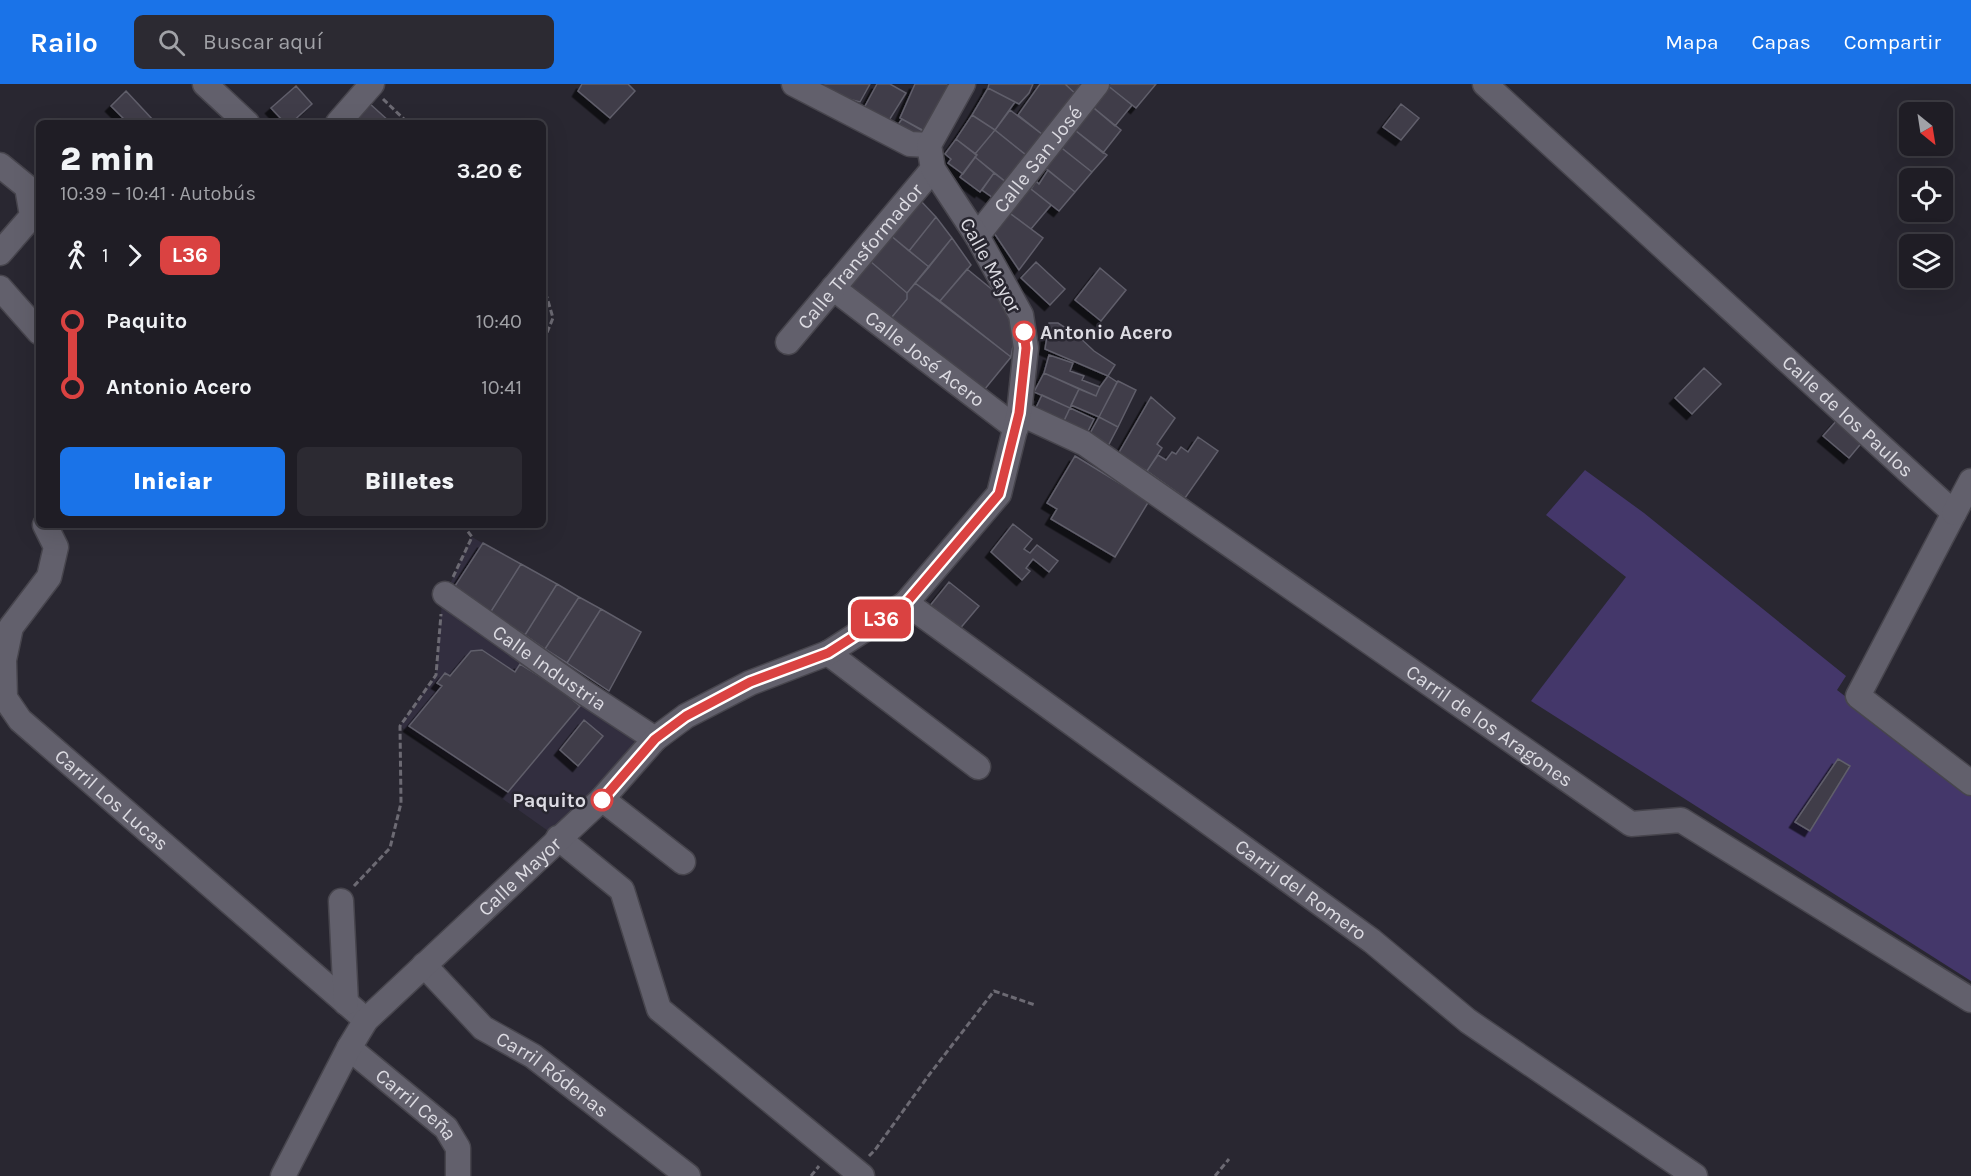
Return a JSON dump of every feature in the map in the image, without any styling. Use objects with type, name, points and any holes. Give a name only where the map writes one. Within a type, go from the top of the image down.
[{"type":"street","points":[[205,84],[245,120]]},
{"type":"street","points":[[796,84],[910,144],[929,145],[963,84]]},
{"type":"street","name":"Calle San José","points":[[977,236],[1097,84]]},
{"type":"street","name":"Calle de los Paulos","points":[[1485,84],[1954,513]]},
{"type":"street","points":[[340,120],[362,89]]},
{"type":"street","name":"Calle Mayor","points":[[283,1176],[349,1048],[366,1020],[558,838],[602,800],[655,739],[686,716],[750,682],[828,653],[906,603],[999,494],[1018,421],[1026,348],[1021,315],[977,236],[933,169],[929,145]]},
{"type":"street","points":[[0,165],[27,187],[32,216],[0,253]]},
{"type":"street","name":"Calle Transformador","points":[[788,342],[933,169]]},
{"type":"street","points":[[0,288],[36,329]]},
{"type":"street","name":"Calle José Acero","points":[[833,288],[1018,421]]},
{"type":"street","name":"Carril de los Aragones","points":[[1018,421],[1084,442],[1631,825],[1682,820],[1971,1000]]},
{"type":"street","points":[[1971,481],[1858,696],[1971,783]]},
{"type":"street","name":"Carril Los Lucas","points":[[46,528],[56,547],[49,577],[11,627],[3,660],[5,698],[20,720],[366,1020]]},
{"type":"street","name":"Calle Industria","points":[[445,594],[582,691],[655,739]]},
{"type":"street","name":"Carril del Romero","points":[[906,603],[1372,940],[1468,1021],[1695,1176]]},
{"type":"street","points":[[828,653],[978,767]]},
{"type":"street","points":[[602,800],[683,862]]},
{"type":"street","points":[[558,838],[621,890],[659,1009],[858,1173]]},
{"type":"street","points":[[341,901],[346,1004]]},
{"type":"street","name":"Carril Ródenas","points":[[424,965],[483,1028],[533,1056],[688,1176]]},
{"type":"street","name":"Carril Ceña","points":[[349,1048],[446,1128],[458,1148],[458,1176]]},
{"type":"path","points":[[362,89],[404,120]]},
{"type":"path","points":[[546,293],[554,318],[546,335]]},
{"type":"path","points":[[341,901],[390,848],[401,803],[400,726],[436,675],[442,601],[472,537],[465,528]]},
{"type":"path","points":[[858,1173],[994,991],[1035,1005]]},
{"type":"path","points":[[1215,1176],[1229,1159]]},
{"type":"shaded area","points":[[1585,470],[1644,513],[1846,676],[1837,690],[1971,793],[1971,981],[1531,701],[1626,577],[1546,515]]},
{"type":"shaded area","points":[[472,537],[623,623],[582,691],[655,739],[558,838],[400,726],[436,675],[442,601]]},
{"type":"building","points":[[582,84],[628,84],[635,91],[610,118],[578,91]]},
{"type":"building","points":[[817,84],[870,84],[860,102],[841,97]]},
{"type":"building","points":[[877,84],[890,84],[906,93],[888,122],[864,108]]},
{"type":"building","points":[[915,84],[951,84],[926,132],[900,118]]},
{"type":"building","points":[[989,84],[1033,84],[1029,93],[1019,104],[988,88]]},
{"type":"building","points":[[1040,84],[1065,84],[1079,97],[1047,138],[1018,115]]},
{"type":"building","points":[[1065,84],[1090,84],[1079,97]]},
{"type":"building","points":[[1108,84],[1156,84],[1136,108]]},
{"type":"building","points":[[1107,85],[1132,105],[1115,126],[1089,104]]},
{"type":"building","points":[[296,86],[312,104],[294,120],[282,120],[271,108]]},
{"type":"building","points":[[988,88],[1015,102],[995,130],[972,115]]},
{"type":"building","points":[[126,91],[153,120],[125,120],[111,106]]},
{"type":"building","points":[[369,103],[388,120],[353,120]]},
{"type":"building","points":[[1089,104],[1121,130],[1103,153],[1071,127]]},
{"type":"building","points":[[1401,104],[1419,118],[1401,140],[1383,127]]},
{"type":"building","points":[[1010,110],[1047,138],[1031,159],[995,130]]},
{"type":"building","points":[[972,115],[995,130],[975,154],[956,139]]},
{"type":"building","points":[[902,119],[923,131],[920,137],[897,126]]},
{"type":"building","points":[[1071,127],[1107,155],[1092,172],[1058,145]]},
{"type":"building","points":[[995,130],[1031,159],[1011,186],[975,157]]},
{"type":"building","points":[[956,139],[977,155],[963,174],[948,163],[951,159],[945,154]]},
{"type":"building","points":[[1058,145],[1092,172],[1075,192],[1041,165]]},
{"type":"building","points":[[975,157],[994,173],[980,192],[960,177]]},
{"type":"building","points":[[1048,170],[1075,192],[1059,211],[1031,189],[1036,181],[1039,184]]},
{"type":"building","points":[[994,173],[1011,186],[999,202],[982,190]]},
{"type":"building","points":[[1027,186],[1051,205],[1031,229],[1007,211]]},
{"type":"building","points":[[919,199],[936,217],[909,251],[890,235]]},
{"type":"building","points":[[1007,211],[1043,238],[1019,270],[992,230]]},
{"type":"building","points":[[936,217],[952,238],[929,267],[909,251]]},
{"type":"building","points":[[890,235],[929,267],[907,293],[870,261]]},
{"type":"building","points":[[952,238],[971,265],[940,301],[915,283]]},
{"type":"building","points":[[870,261],[907,293],[907,299],[887,323],[843,290]]},
{"type":"building","points":[[1036,262],[1065,289],[1050,305],[1021,278]]},
{"type":"building","points":[[1100,268],[1126,290],[1101,321],[1075,300]]},
{"type":"building","points":[[967,269],[1000,296],[1015,335],[1011,357],[940,301]]},
{"type":"building","points":[[915,283],[1011,357],[980,395],[887,323],[907,299],[907,293]]},
{"type":"building","points":[[1049,323],[1058,323],[1077,335],[1094,351],[1115,365],[1108,376],[1045,349]]},
{"type":"building","points":[[1049,355],[1073,363],[1070,371],[1084,376],[1082,380],[1100,387],[1096,396],[1044,373]]},
{"type":"building","points":[[1704,368],[1721,384],[1692,414],[1675,398]]},
{"type":"building","points":[[1044,373],[1079,389],[1070,408],[1034,392]]},
{"type":"building","points":[[1108,376],[1117,382],[1099,417],[1071,405],[1079,389],[1096,396]]},
{"type":"building","points":[[1118,381],[1136,390],[1118,427],[1099,417]]},
{"type":"building","points":[[1042,395],[1070,408],[1062,425],[1033,414]]},
{"type":"building","points":[[1151,397],[1175,418],[1157,444],[1162,448],[1147,471],[1117,456]]},
{"type":"building","points":[[1070,408],[1094,419],[1085,437],[1062,425]]},
{"type":"building","points":[[1099,417],[1118,427],[1107,448],[1088,437]]},
{"type":"building","points":[[1838,419],[1864,440],[1849,458],[1823,436]]},
{"type":"building","points":[[1198,437],[1218,451],[1185,498],[1147,471],[1158,455],[1166,460],[1172,452],[1176,454],[1181,447],[1188,452]]},
{"type":"building","points":[[1075,456],[1149,501],[1115,557],[1051,519],[1057,509],[1047,503]]},
{"type":"building","points":[[1013,524],[1032,539],[1024,549],[1030,553],[1037,545],[1058,561],[1049,572],[1033,559],[1026,568],[1030,571],[1022,580],[991,552]]},
{"type":"building","points":[[483,543],[521,564],[490,613],[455,586]]},
{"type":"building","points":[[521,564],[557,584],[525,635],[490,613]]},
{"type":"building","points":[[949,582],[979,606],[958,631],[929,607]]},
{"type":"building","points":[[557,584],[579,597],[545,649],[525,635]]},
{"type":"building","points":[[579,597],[601,609],[567,663],[545,649]]},
{"type":"building","points":[[601,609],[641,632],[609,691],[567,663]]},
{"type":"building","points":[[482,650],[515,672],[520,664],[554,685],[580,706],[508,792],[409,726],[442,686],[437,683],[445,673],[450,676],[471,651]]},
{"type":"building","points":[[584,720],[603,736],[578,766],[560,750]]},
{"type":"building","points":[[1838,759],[1850,766],[1810,831],[1795,822]]},
{"type":"bus line","name":"L36","points":[[602,800],[655,739],[686,716],[750,682],[828,653],[906,603],[999,494],[1019,413],[1026,348],[1024,332]]},
{"type":"place","name":"Antonio Acero","points":[[1024,332]]},
{"type":"place","name":"Paquito","points":[[602,800]]}]
